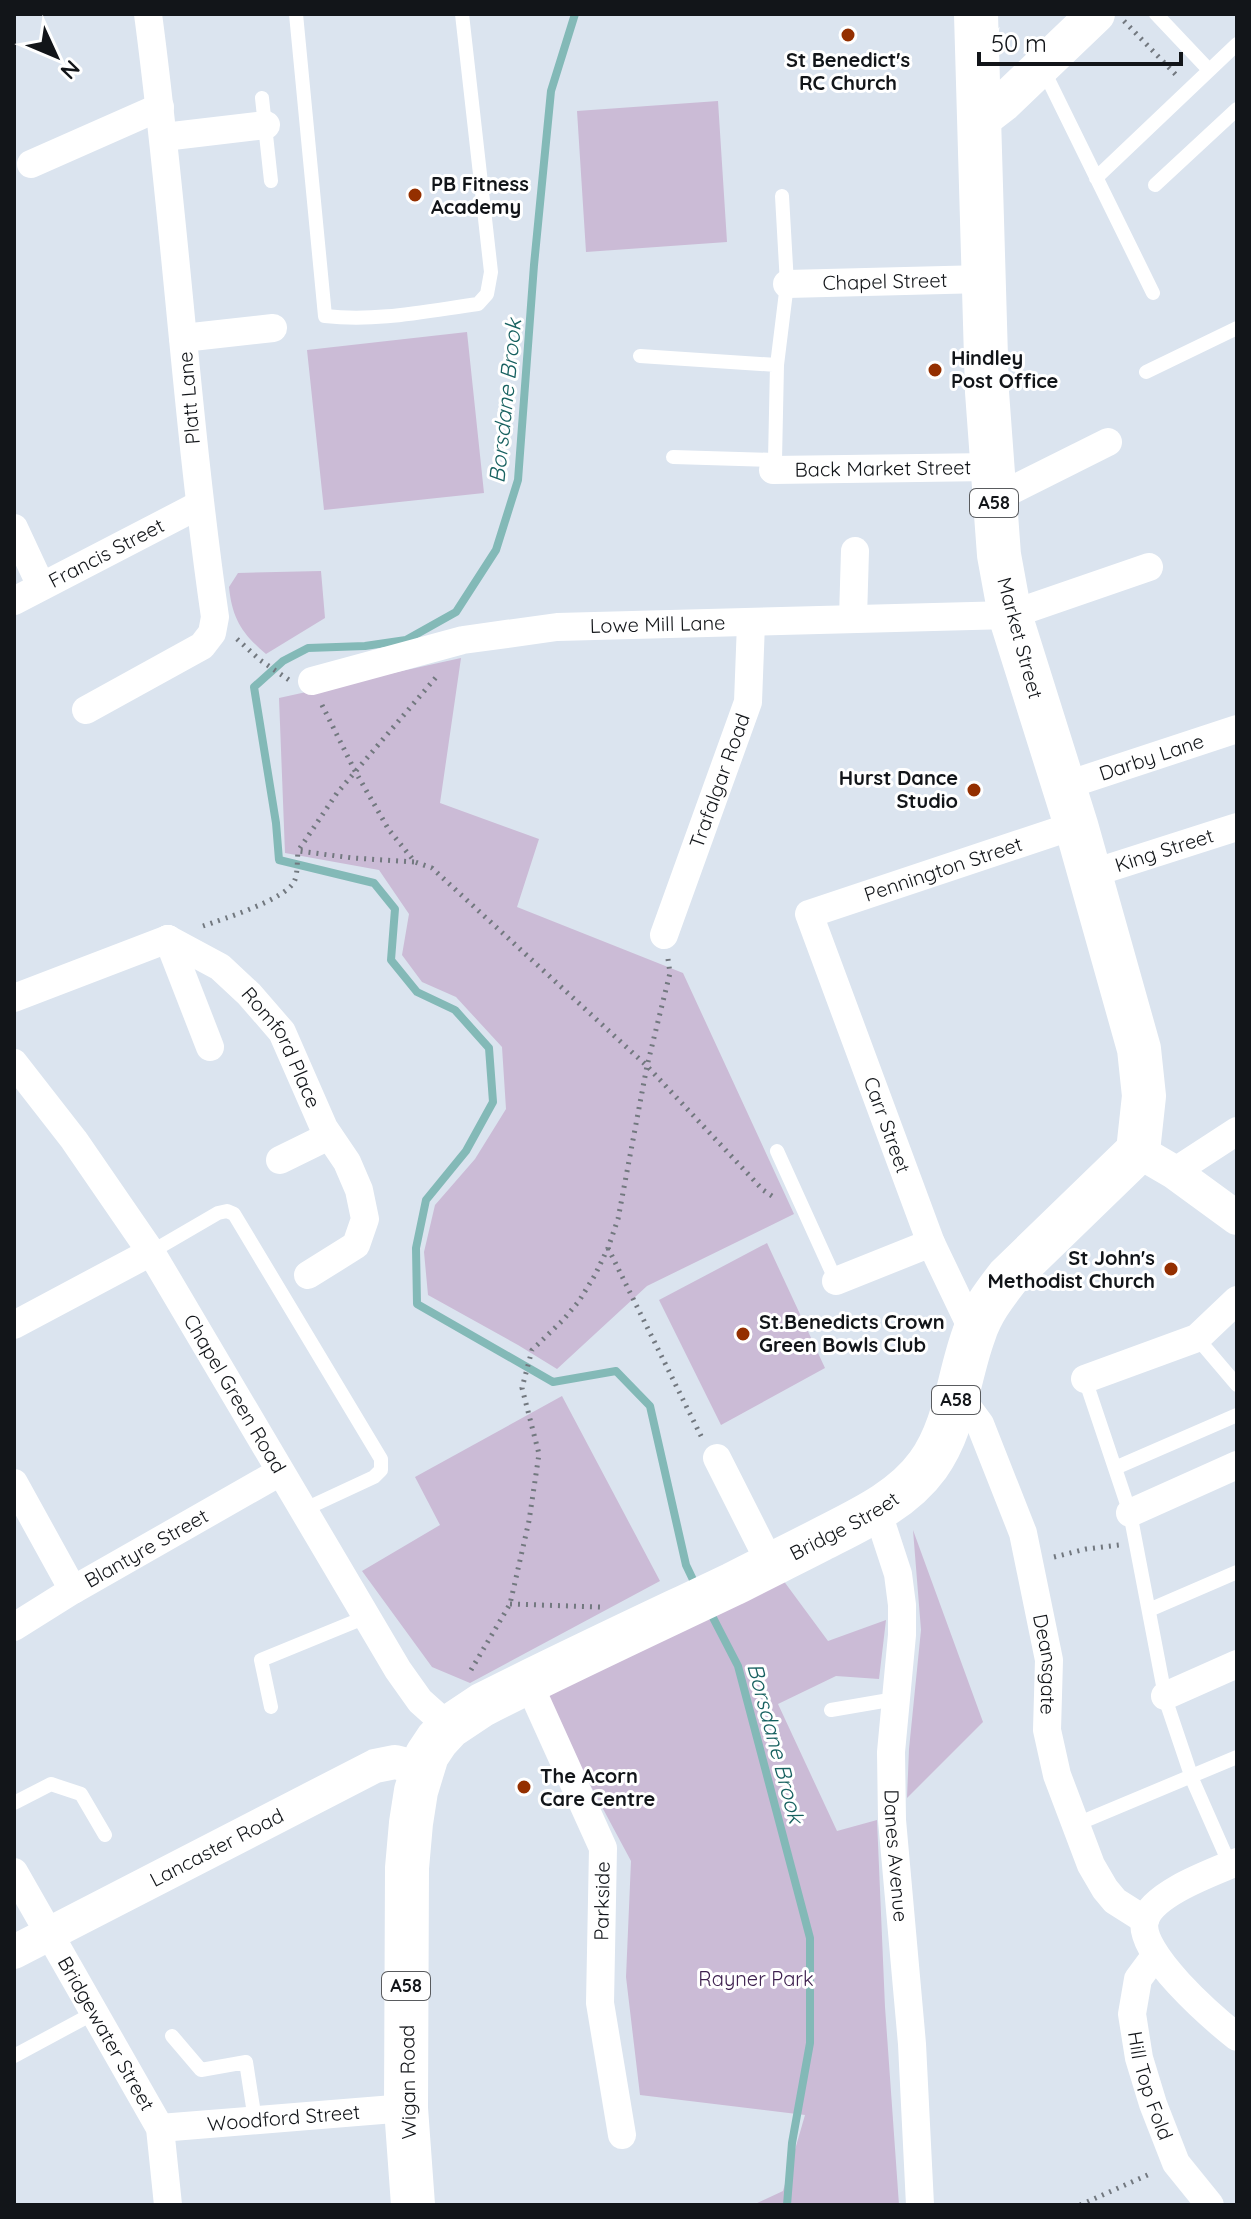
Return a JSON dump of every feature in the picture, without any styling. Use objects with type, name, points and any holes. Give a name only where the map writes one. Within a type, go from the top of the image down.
[{"type":"highway","name":"Market Street","points":[[976,14],[987,392],[999,555],[1010,615],[1070,806],[1139,1049],[1156,1162]]},
{"type":"highway","name":"Bridge Street","points":[[423,1769],[427,1755],[437,1740],[456,1722],[528,1682],[771,1565],[877,1510],[915,1481],[941,1443],[974,1333],[984,1311],[1008,1277],[1156,1162]]},
{"type":"highway","name":"Wigan Road","points":[[413,2205],[406,2108],[407,1868],[416,1791],[423,1769]]},
{"type":"main road","points":[[981,120],[1042,66],[1108,16]]},
{"type":"street","name":"Platt Lane","points":[[86,710],[202,646],[212,633],[215,617],[199,505],[164,137],[148,14]]},
{"type":"street","points":[[31,164],[160,107]]},
{"type":"street","points":[[164,137],[264,112]]},
{"type":"street","name":"Chapel Street","points":[[787,284],[984,279]]},
{"type":"street","points":[[183,338],[273,328]]},
{"type":"street","points":[[992,483],[1108,442]]},
{"type":"street","name":"Back Market Street","points":[[774,465],[992,483]]},
{"type":"street","name":"Francis Street","points":[[14,601],[199,505]]},
{"type":"street","points":[[14,528],[41,586]]},
{"type":"street","points":[[853,618],[855,551]]},
{"type":"street","name":"Lowe Mill Lane","points":[[298,679],[463,640],[557,627],[1010,615],[1149,567]]},
{"type":"street","name":"Trafalgar Road","points":[[664,935],[748,702],[751,623]]},
{"type":"street","name":"Darby Lane","points":[[1070,806],[1237,729]]},
{"type":"street","name":"Pennington Street","points":[[809,914],[1070,806]]},
{"type":"street","name":"King Street","points":[[1090,874],[1237,827]]},
{"type":"street","name":"Carr Street","points":[[809,914],[931,1243],[974,1333]]},
{"type":"street","points":[[14,998],[168,939],[210,1047]]},
{"type":"street","name":"Romford Place","points":[[168,939],[220,967],[282,1032],[329,1136],[347,1162],[359,1190],[365,1219],[356,1245],[308,1275]]},
{"type":"street","name":"Chapel Green Road","points":[[14,1063],[74,1140],[151,1252],[398,1670],[420,1701],[456,1722]]},
{"type":"street","points":[[1156,1162],[1237,1131]]},
{"type":"street","points":[[280,1160],[329,1136]]},
{"type":"street","points":[[1156,1162],[1237,1218]]},
{"type":"street","points":[[836,1281],[931,1243]]},
{"type":"street","points":[[14,1325],[151,1252]]},
{"type":"street","points":[[1085,1379],[1197,1338],[1237,1300]]},
{"type":"street","name":"Deansgate","points":[[958,1394],[980,1424],[1023,1533],[1049,1660],[1047,1730],[1057,1775],[1091,1865],[1105,1889],[1115,1901],[1145,1920]]},
{"type":"street","points":[[717,1458],[771,1565]]},
{"type":"street","points":[[1130,1513],[1237,1465]]},
{"type":"street","name":"Blantyre Street","points":[[14,1627],[280,1472]]},
{"type":"street","points":[[14,1483],[73,1590]]},
{"type":"street","name":"Danes Avenue","points":[[877,1510],[898,1574],[902,1605],[891,1752],[892,1820],[912,2044],[920,2205]]},
{"type":"street","points":[[1165,1696],[1237,1664]]},
{"type":"street","name":"Parkside","points":[[528,1682],[603,1848],[600,2003],[622,2135]]},
{"type":"street","name":"Lancaster Road","points":[[14,1952],[375,1766],[395,1762],[423,1769]]},
{"type":"street","points":[[1234,1864],[1168,1894],[1145,1920],[1147,1940],[1166,1971],[1237,2037]]},
{"type":"street","name":"Bridgewater Street","points":[[14,1872],[160,2128],[168,2205]]},
{"type":"street","name":"Hill Top Fold","points":[[1155,1956],[1138,1979],[1132,2014],[1139,2058],[1176,2163],[1210,2205]]},
{"type":"street","name":"Woodford Street","points":[[160,2128],[406,2108]]},
{"type":"lane","points":[[296,14],[325,316],[353,319],[478,304],[487,294],[491,272],[462,14]]},
{"type":"lane","points":[[1156,14],[1209,70]]},
{"type":"lane","points":[[1096,178],[1237,44]]},
{"type":"lane","points":[[1042,66],[1153,293]]},
{"type":"lane","points":[[1155,185],[1237,109]]},
{"type":"lane","points":[[264,112],[271,181]]},
{"type":"lane","points":[[673,457],[774,465],[777,365],[787,284],[782,196]]},
{"type":"lane","points":[[1146,372],[1237,328]]},
{"type":"lane","points":[[640,356],[777,365]]},
{"type":"lane","points":[[777,1151],[836,1281]]},
{"type":"lane","points":[[151,1252],[218,1213],[227,1211],[234,1214],[381,1459],[381,1470],[374,1477],[303,1510]]},
{"type":"lane","points":[[1197,1338],[1237,1385]]},
{"type":"lane","points":[[1085,1379],[1130,1513],[1165,1696],[1191,1776],[1234,1864]]},
{"type":"lane","points":[[1115,1468],[1237,1415]]},
{"type":"lane","points":[[1149,1610],[1237,1572]]},
{"type":"lane","points":[[271,1707],[261,1660],[366,1617]]},
{"type":"lane","points":[[831,1710],[895,1699]]},
{"type":"lane","points":[[1077,1824],[1237,1757]]},
{"type":"lane","points":[[14,1803],[51,1784],[81,1794],[105,1835]]},
{"type":"lane","points":[[14,2056],[94,2013]]},
{"type":"lane","points":[[172,2036],[201,2070],[246,2062],[255,2120]]},
{"type":"path","points":[[1108,16],[1190,89]]},
{"type":"path","points":[[168,939],[265,903],[291,886],[296,880],[298,851],[337,793],[430,688],[463,640]]},
{"type":"path","points":[[260,660],[298,679],[389,830],[415,862]]},
{"type":"path","points":[[298,851],[415,862],[432,868],[647,1066],[763,1190],[809,1221]]},
{"type":"path","points":[[456,1722],[460,1688],[510,1604],[529,1521],[539,1454],[522,1388],[532,1350],[579,1301],[608,1248],[618,1219],[647,1066],[670,973],[664,935]]},
{"type":"path","points":[[608,1248],[708,1450],[717,1458]]},
{"type":"path","points":[[1030,1564],[1086,1549],[1136,1543]]},
{"type":"path","points":[[510,1604],[605,1607]]},
{"type":"path","points":[[1080,2205],[1176,2163]]},
{"type":"green space","points":[[718,101],[727,242],[586,252],[577,111]]},
{"type":"green space","points":[[467,332],[484,493],[324,510],[307,350]]},
{"type":"green space","points":[[321,571],[325,618],[266,654],[245,632],[236,617],[229,587],[238,573]]},
{"type":"green space","points":[[461,658],[440,803],[539,839],[517,907],[683,973],[794,1214],[647,1286],[557,1369],[428,1295],[424,1252],[435,1205],[475,1159],[506,1109],[502,1047],[456,997],[422,982],[402,955],[409,914],[379,870],[285,853],[279,698]]},
{"type":"green space","name":"St.Benedicts Crown Green Bowls Club","points":[[767,1243],[825,1368],[721,1425],[659,1300]]},
{"type":"green space","points":[[562,1396],[660,1581],[470,1683],[432,1667],[362,1571],[440,1525],[415,1477]]},
{"type":"green space","points":[[913,1530],[983,1722],[907,1798],[921,1630]]},
{"type":"green space","name":"Rayner Park","points":[[783,1580],[828,1641],[886,1620],[879,1679],[836,1676],[778,1704],[837,1831],[877,1820],[885,2007],[899,2205],[753,2205],[783,2191],[805,2115],[640,2095],[626,1977],[631,1861],[542,1695]]},
{"type":"waterway","name":"Borsdane Brook","points":[[575,14],[551,91],[518,480],[496,550],[456,612],[406,640],[365,646],[308,648],[283,661],[254,687],[279,860],[374,883],[395,909],[391,960],[417,992],[455,1010],[489,1048],[493,1102],[466,1151],[426,1200],[416,1248],[417,1304],[553,1382],[616,1371],[650,1406],[686,1565],[696,1586]]},
{"type":"waterway","name":"Borsdane Brook","points":[[708,1608],[738,1666],[810,1938],[810,2043],[792,2143],[787,2205]]},
{"type":"place","name":"St Benedict's RC Church","points":[[848,35]]},
{"type":"place","name":"PB Fitness Academy","points":[[415,195]]},
{"type":"place","name":"Hindley Post Office","points":[[935,370]]},
{"type":"place","name":"Hurst Dance Studio","points":[[974,790]]},
{"type":"place","name":"St John's Methodist Church","points":[[1171,1269]]},
{"type":"place","name":"St.Benedicts Crown Green Bowls Club","points":[[743,1334]]},
{"type":"place","name":"The Acorn Care Centre","points":[[524,1787]]}]
